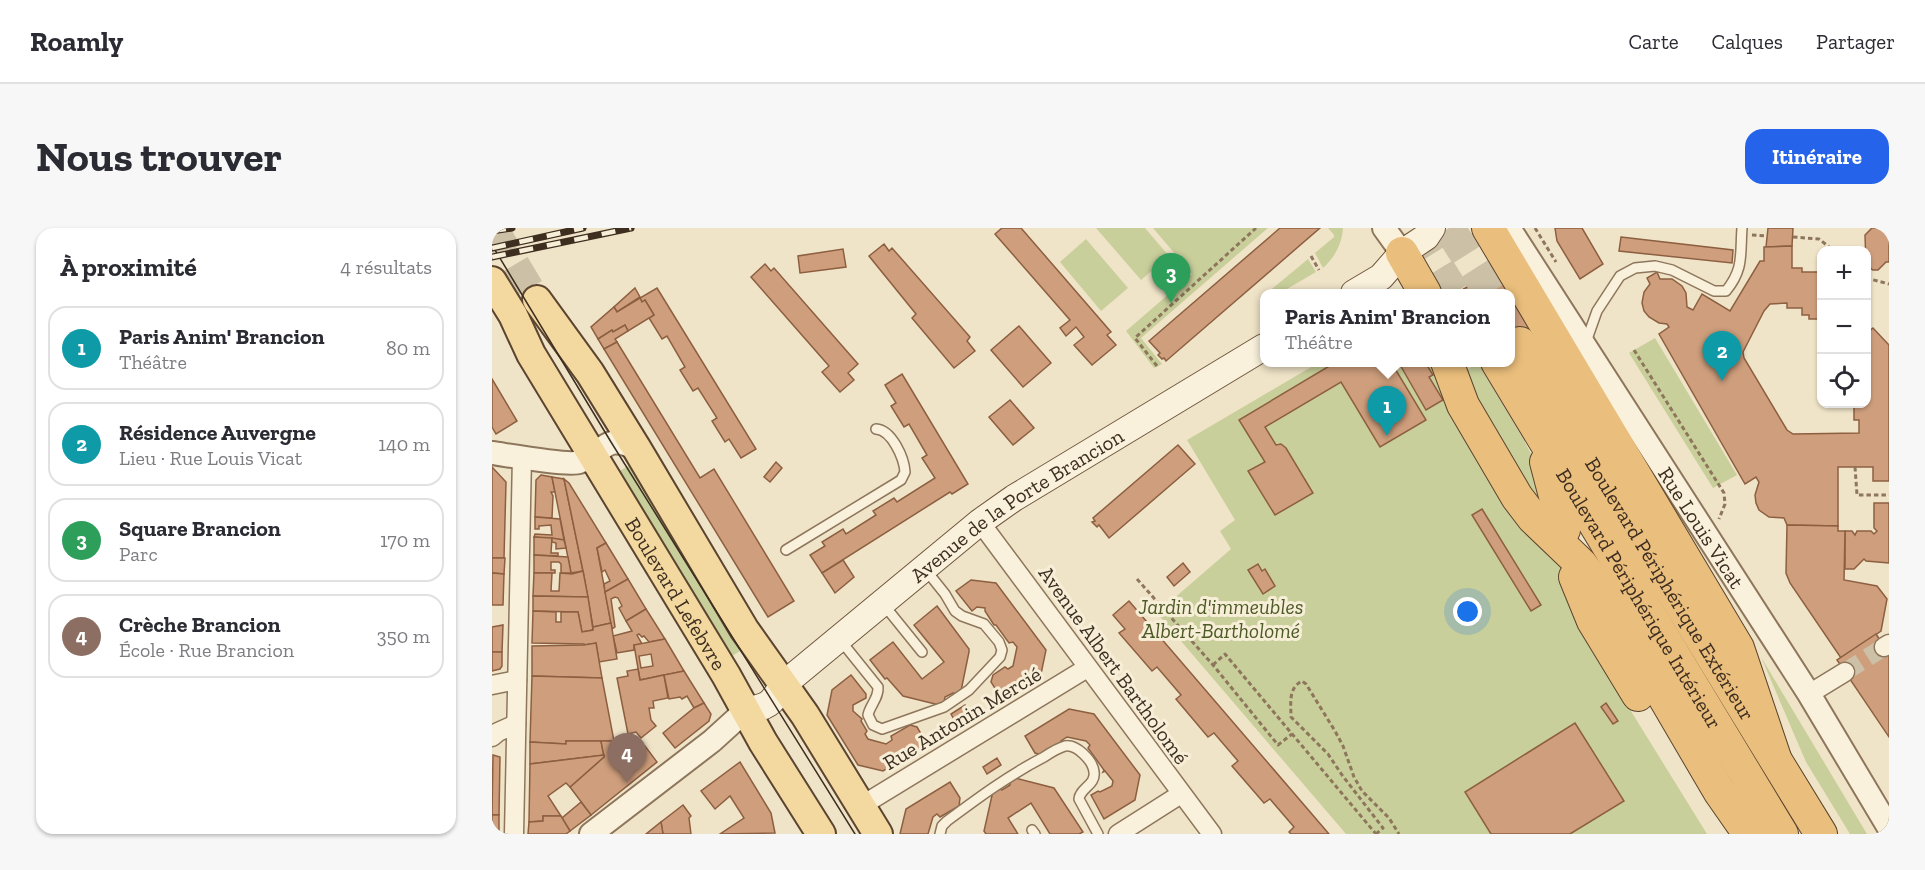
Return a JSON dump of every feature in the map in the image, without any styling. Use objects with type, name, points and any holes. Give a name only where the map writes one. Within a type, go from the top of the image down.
[{"type":"highway","points":[[1488,228],[1738,648],[1775,758]]},
{"type":"highway","points":[[1403,241],[1423,289]]},
{"type":"highway","name":"Boulevard Périphérique Extérieur","points":[[1515,362],[1775,758],[1821,834]]},
{"type":"highway","points":[[1449,367],[1463,405],[1518,497],[1533,518],[1581,564],[1593,579],[1719,791],[1749,834]]},
{"type":"highway","name":"Boulevard Périphérique Intérieur","points":[[1514,367],[1536,426],[1782,834]]},
{"type":"highway","points":[[1536,426],[1564,530]]},
{"type":"highway","points":[[1575,577],[1593,621],[1722,834]]},
{"type":"main road","points":[[1362,289],[1381,276],[1403,241],[1426,237],[1432,228]]},
{"type":"main road","name":"Boulevard Lefebvre","points":[[492,281],[513,315],[531,354],[821,834]]},
{"type":"main road","name":"Boulevard Lefebvre","points":[[547,298],[744,629],[805,715],[878,834]]},
{"type":"main road","name":"Boulevard Lefebvre","points":[[492,307],[499,319],[531,354]]},
{"type":"main road","name":"Avenue de la Porte Brancion","points":[[745,711],[766,706],[772,702],[784,684],[980,522],[1068,464],[1260,349]]},
{"type":"street","points":[[1384,228],[1403,241]]},
{"type":"street","name":"Rue Louis Vicat","points":[[1509,228],[1809,694],[1889,828]]},
{"type":"street","points":[[492,453],[578,463],[611,442],[625,443],[637,449]]},
{"type":"street","points":[[514,834],[522,457]]},
{"type":"street","name":"Avenue Albert Bartholomé","points":[[980,522],[1212,834]]},
{"type":"street","name":"Rue Antonin Mercié","points":[[861,806],[1087,668]]},
{"type":"street","points":[[1809,694],[1845,672]]},
{"type":"street","points":[[492,685],[517,680]]},
{"type":"street","points":[[591,834],[712,741],[745,711]]},
{"type":"street","points":[[492,737],[516,724]]},
{"type":"street","points":[[1118,834],[1181,794]]},
{"type":"lane","points":[[1584,345],[1597,311],[1620,276],[1635,268],[1655,266],[1672,270],[1714,291],[1726,291],[1735,280],[1740,268],[1742,228]]},
{"type":"lane","points":[[786,550],[901,480],[905,472],[904,464],[889,436],[882,429],[876,429]]},
{"type":"lane","points":[[839,639],[878,687],[879,693],[869,707],[867,715],[873,725],[882,729],[944,707],[969,690],[1000,657],[1002,650],[999,642],[984,624],[955,611],[945,594],[924,569]]},
{"type":"lane","points":[[883,603],[922,652]]},
{"type":"lane","points":[[940,834],[946,821],[987,791],[1027,765],[1064,746],[1072,747],[1085,755],[1094,770],[1095,776],[1079,795],[1079,799],[1098,834]]},
{"type":"path","points":[[1157,366],[1135,338],[1256,228]]},
{"type":"path","points":[[1793,237],[1819,239],[1828,246]]},
{"type":"path","points":[[1311,256],[1319,270]]},
{"type":"path","points":[[1871,279],[1889,284]]},
{"type":"path","points":[[1635,350],[1724,493],[1725,504],[1717,523]]},
{"type":"path","points":[[1855,467],[1857,495],[1889,495]]},
{"type":"path","points":[[1137,579],[1213,665],[1278,745],[1292,734]]},
{"type":"path","points":[[1213,665],[1225,654],[1376,834],[1383,828],[1341,775],[1328,754],[1291,717],[1292,690],[1297,683],[1302,681],[1306,684],[1343,746],[1354,777],[1362,791],[1389,818],[1399,834]]},
{"type":"green space","points":[[1096,228],[1145,228],[1169,256],[1141,280]]},
{"type":"green space","points":[[1153,228],[1268,228],[1141,338],[1162,364],[1154,368],[1126,331],[1192,274]]},
{"type":"green space","points":[[1328,228],[1343,228],[1337,250],[1323,268],[1315,253],[1334,237]]},
{"type":"green space","points":[[1086,239],[1128,288],[1101,311],[1060,262]]},
{"type":"green space","points":[[1308,259],[1316,272],[1287,289],[1272,289]]},
{"type":"green space","points":[[1655,338],[1737,475],[1713,488],[1629,353]]},
{"type":"green space","name":"Jardin d'immeubles Albert-Bartholomé","points":[[1311,367],[1431,367],[1447,408],[1563,564],[1608,674],[1707,834],[1346,834],[1157,613],[1231,549],[1220,531],[1235,520],[1187,440]]},
{"type":"green space","points":[[1472,367],[1480,367],[1524,440],[1543,478],[1554,520],[1533,499],[1470,403],[1465,371]]},
{"type":"green space","points":[[631,464],[745,648],[727,659],[613,475]]},
{"type":"green space","points":[[1761,657],[1867,834],[1850,834],[1806,762]]},
{"type":"building","points":[[1002,228],[1021,228],[1111,332],[1107,335],[1116,345],[1092,365],[1074,345],[1084,337],[1076,327],[1066,336],[1060,328],[1070,320],[995,234]]},
{"type":"building","points":[[1280,228],[1320,228],[1166,361],[1162,359],[1158,355],[1160,353],[1149,341]]},
{"type":"building","points":[[1555,228],[1582,228],[1603,264],[1580,279],[1557,241]]},
{"type":"building","points":[[1768,228],[1793,228],[1792,246],[1766,247]]},
{"type":"building","points":[[1872,228],[1879,228],[1886,234],[1889,233],[1889,262],[1878,270],[1871,269],[1871,246],[1865,246],[1865,235]]},
{"type":"building","points":[[1621,237],[1733,250],[1732,263],[1619,251]]},
{"type":"building","points":[[884,244],[889,251],[892,248],[970,337],[967,341],[975,351],[954,368],[912,318],[916,314],[869,256]]},
{"type":"building","points":[[1792,246],[1792,268],[1802,268],[1802,272],[1817,272],[1817,319],[1809,319],[1809,315],[1802,315],[1802,308],[1787,308],[1787,303],[1770,304],[1743,352],[1744,358],[1787,430],[1793,434],[1859,433],[1859,420],[1854,420],[1854,408],[1871,408],[1871,330],[1873,328],[1889,345],[1889,481],[1873,481],[1873,467],[1838,467],[1838,526],[1787,525],[1784,518],[1769,517],[1759,510],[1755,495],[1759,482],[1756,477],[1745,484],[1659,334],[1669,327],[1649,317],[1644,311],[1642,303],[1644,292],[1650,284],[1647,278],[1657,272],[1660,279],[1672,279],[1682,286],[1686,293],[1687,307],[1693,310],[1702,294],[1730,311],[1760,261],[1764,261],[1764,247]]},
{"type":"building","points":[[843,249],[846,267],[800,273],[798,256]]},
{"type":"building","points":[[765,264],[771,271],[774,268],[858,364],[848,373],[854,380],[840,392],[822,372],[829,366],[751,277]]},
{"type":"building","points":[[1495,270],[1507,289],[1464,289]]},
{"type":"building","points":[[635,288],[640,297],[617,312],[614,307]]},
{"type":"building","points":[[657,288],[756,449],[741,458],[729,439],[725,442],[712,421],[717,418],[698,388],[693,391],[680,370],[685,367],[667,336],[662,339],[649,318],[654,315],[645,300],[642,302],[640,298]]},
{"type":"building","points":[[640,298],[642,302],[645,300],[654,315],[628,331],[625,325],[598,339],[591,327],[614,307],[617,312]]},
{"type":"building","points":[[1515,303],[1531,329],[1515,339]]},
{"type":"building","points":[[625,325],[628,331],[615,339],[617,342],[604,349],[598,339]]},
{"type":"building","points":[[1019,326],[1051,363],[1023,387],[991,350]]},
{"type":"building","points":[[617,342],[700,478],[714,469],[794,601],[768,617],[604,349]]},
{"type":"building","points":[[1328,367],[1394,367],[1426,420],[1380,447],[1341,382],[1265,427],[1276,445],[1281,444],[1286,448],[1313,493],[1275,515],[1248,471],[1265,462],[1239,420]]},
{"type":"building","points":[[1401,367],[1428,367],[1433,375],[1429,377],[1443,400],[1426,410]]},
{"type":"building","points":[[902,374],[968,484],[952,494],[950,492],[822,573],[810,555],[825,546],[822,542],[843,529],[846,534],[876,515],[873,511],[894,498],[897,502],[935,478],[922,458],[927,455],[909,424],[904,427],[891,406],[896,403],[885,385]]},
{"type":"building","points":[[492,379],[517,421],[496,434],[492,427]]},
{"type":"building","points":[[1010,400],[1034,428],[1013,445],[989,417]]},
{"type":"building","points":[[1178,445],[1195,464],[1109,538],[1099,525],[1097,527],[1092,522],[1095,521],[1093,518]]},
{"type":"building","points":[[776,462],[782,468],[770,482],[764,477]]},
{"type":"building","points":[[492,467],[506,482],[504,558],[492,558]]},
{"type":"building","points":[[541,475],[552,477],[555,492],[551,492],[553,496],[552,518],[535,517],[536,480]]},
{"type":"building","points":[[552,477],[564,479],[583,571],[571,573]]},
{"type":"building","points":[[564,479],[569,483],[606,543],[597,548],[611,623],[593,627]]},
{"type":"building","points":[[1874,503],[1889,503],[1889,563],[1864,559],[1854,569],[1845,569],[1845,531],[1852,531],[1855,535],[1857,531],[1871,531],[1874,534],[1877,531],[1874,528]]},
{"type":"building","points":[[1482,509],[1541,605],[1531,611],[1472,515]]},
{"type":"building","points":[[535,517],[560,519],[564,540],[534,537],[535,534],[552,535],[551,525],[539,526],[539,529],[535,529]]},
{"type":"building","points":[[1787,525],[1838,526],[1838,531],[1845,531],[1844,580],[1877,586],[1887,599],[1881,631],[1841,658],[1790,583],[1786,573]]},
{"type":"building","points":[[534,537],[552,538],[551,553],[558,553],[558,556],[534,555]]},
{"type":"building","points":[[552,538],[564,540],[566,548],[556,549],[556,543],[552,542]]},
{"type":"building","points":[[606,543],[628,579],[605,592],[604,584],[610,581],[605,570],[602,572],[597,548]]},
{"type":"building","points":[[534,555],[568,557],[571,573],[561,573],[561,564],[551,562],[551,570],[555,570],[555,573],[534,573]]},
{"type":"building","points":[[492,558],[505,558],[504,574],[492,573]]},
{"type":"building","points":[[843,560],[854,577],[835,593],[822,573]]},
{"type":"building","points":[[1183,563],[1190,572],[1174,586],[1167,577]]},
{"type":"building","points":[[1258,564],[1262,571],[1265,569],[1275,586],[1263,594],[1248,570]]},
{"type":"building","points":[[583,571],[588,597],[533,596],[534,573],[552,573],[551,591],[559,591],[560,573],[572,574]]},
{"type":"building","points":[[492,573],[504,574],[503,605],[492,605]]},
{"type":"building","points":[[628,579],[646,609],[626,621],[619,608],[622,606],[618,598],[611,599],[615,627],[612,629],[605,592]]},
{"type":"building","points":[[971,580],[996,583],[1046,650],[1041,674],[1001,698],[991,682],[993,675],[1005,667],[1008,669],[1013,666],[1017,647],[1013,642],[1009,643],[994,625],[985,608],[977,607],[972,611],[956,591]]},
{"type":"building","points":[[533,596],[588,597],[593,630],[582,632],[578,612],[533,611]]},
{"type":"building","points":[[1129,601],[1329,834],[1291,834],[1289,832],[1294,827],[1270,799],[1264,803],[1232,766],[1238,761],[1214,733],[1208,737],[1176,699],[1181,695],[1157,667],[1152,671],[1119,633],[1125,629],[1113,615]]},
{"type":"building","points":[[937,606],[969,649],[961,691],[945,697],[944,702],[939,705],[903,696],[870,660],[893,642],[922,679],[944,662],[914,625]]},
{"type":"building","points":[[646,609],[665,639],[649,642],[639,634],[637,635],[642,644],[634,645],[634,650],[617,653],[613,636],[632,631],[626,621]]},
{"type":"building","points":[[533,611],[556,612],[556,622],[561,622],[561,612],[578,612],[582,632],[611,623],[617,659],[599,662],[596,643],[584,645],[532,643]]},
{"type":"building","points":[[503,625],[502,652],[492,652],[492,627]]},
{"type":"building","points":[[1876,634],[1889,654],[1889,737],[1837,660]]},
{"type":"building","points":[[665,639],[684,671],[640,680],[634,645]],"holes":[[[651,654],[653,666],[641,668],[639,656]]]},
{"type":"building","points":[[596,643],[602,678],[532,676],[532,646]]},
{"type":"building","points":[[492,652],[502,652],[502,666],[492,671]]},
{"type":"building","points":[[638,669],[640,680],[664,675],[668,698],[653,701],[654,708],[649,708],[651,720],[656,726],[641,738],[636,732],[628,734],[617,678],[628,676],[627,671]]},
{"type":"building","points":[[684,671],[704,703],[694,708],[687,696],[682,699],[680,697],[669,699],[664,675]]},
{"type":"building","points":[[851,675],[866,694],[866,698],[853,705],[853,711],[862,719],[868,739],[886,744],[892,740],[891,736],[910,725],[917,727],[927,744],[883,771],[858,765],[827,715],[832,690]]},
{"type":"building","points":[[532,676],[602,678],[614,741],[566,741],[566,744],[530,742]]},
{"type":"building","points":[[704,703],[711,714],[709,721],[675,748],[663,733],[694,708]]},
{"type":"building","points":[[1606,703],[1618,721],[1613,724],[1601,707]]},
{"type":"building","points":[[965,705],[970,712],[955,721],[951,714]]},
{"type":"building","points":[[1069,709],[1094,714],[1140,775],[1135,800],[1104,819],[1091,795],[1112,786],[1113,781],[1105,771],[1103,772],[1104,770],[1088,748],[1090,745],[1086,741],[1067,737],[1042,755],[1035,753],[1025,736]]},
{"type":"building","points":[[1575,723],[1624,801],[1570,834],[1491,834],[1465,792]]},
{"type":"building","points":[[566,741],[601,741],[604,755],[530,764],[530,742],[566,744]]},
{"type":"building","points":[[601,741],[613,741],[615,749],[622,748],[630,758],[645,746],[657,762],[591,815],[570,787],[604,757]]},
{"type":"building","points":[[493,755],[500,757],[499,815],[492,815]]},
{"type":"building","points":[[604,755],[570,787],[566,783],[548,796],[561,816],[543,816],[543,821],[529,822],[530,764]]},
{"type":"building","points":[[997,758],[1001,765],[987,774],[983,767]]},
{"type":"building","points":[[740,762],[771,813],[775,833],[720,834],[744,818],[730,796],[715,809],[701,791]]},
{"type":"building","points":[[1015,778],[1054,788],[1083,832],[1050,834],[1031,803],[1008,818],[1018,834],[986,834],[984,831],[993,791],[997,788],[1002,790],[1010,785],[1010,780]]},
{"type":"building","points":[[950,782],[960,798],[959,806],[940,817],[937,814],[933,817],[928,834],[900,834],[906,809]]},
{"type":"building","points":[[581,802],[591,815],[570,831],[562,818]]},
{"type":"building","points":[[683,805],[691,816],[689,818],[691,834],[663,834],[661,822]]},
{"type":"building","points":[[492,815],[499,815],[499,830],[493,834]]},
{"type":"building","points":[[543,816],[561,816],[570,831],[566,834],[528,834],[529,822],[543,821]]},
{"type":"building","points":[[661,822],[663,834],[646,834]]},
{"type":"tunnel","points":[[494,228],[537,300]]},
{"type":"tunnel","points":[[1414,228],[1452,289]]},
{"type":"tunnel","points":[[1449,228],[1487,289]]},
{"type":"tunnel","points":[[1845,672],[1884,647]]},
{"type":"tram line","points":[[492,245],[611,442],[855,834]]},
{"type":"railway","points":[[492,231],[512,228]]},
{"type":"railway","points":[[492,248],[583,228]]},
{"type":"railway","points":[[492,257],[631,228]]},
{"type":"place","name":"Square Brancion","points":[[1171,303]]},
{"type":"place","name":"Résidence Auvergne","points":[[1722,381]]},
{"type":"place","name":"Paris Anim' Brancion","points":[[1387,436]]},
{"type":"place","name":"Crèche Brancion","points":[[627,783]]}]
